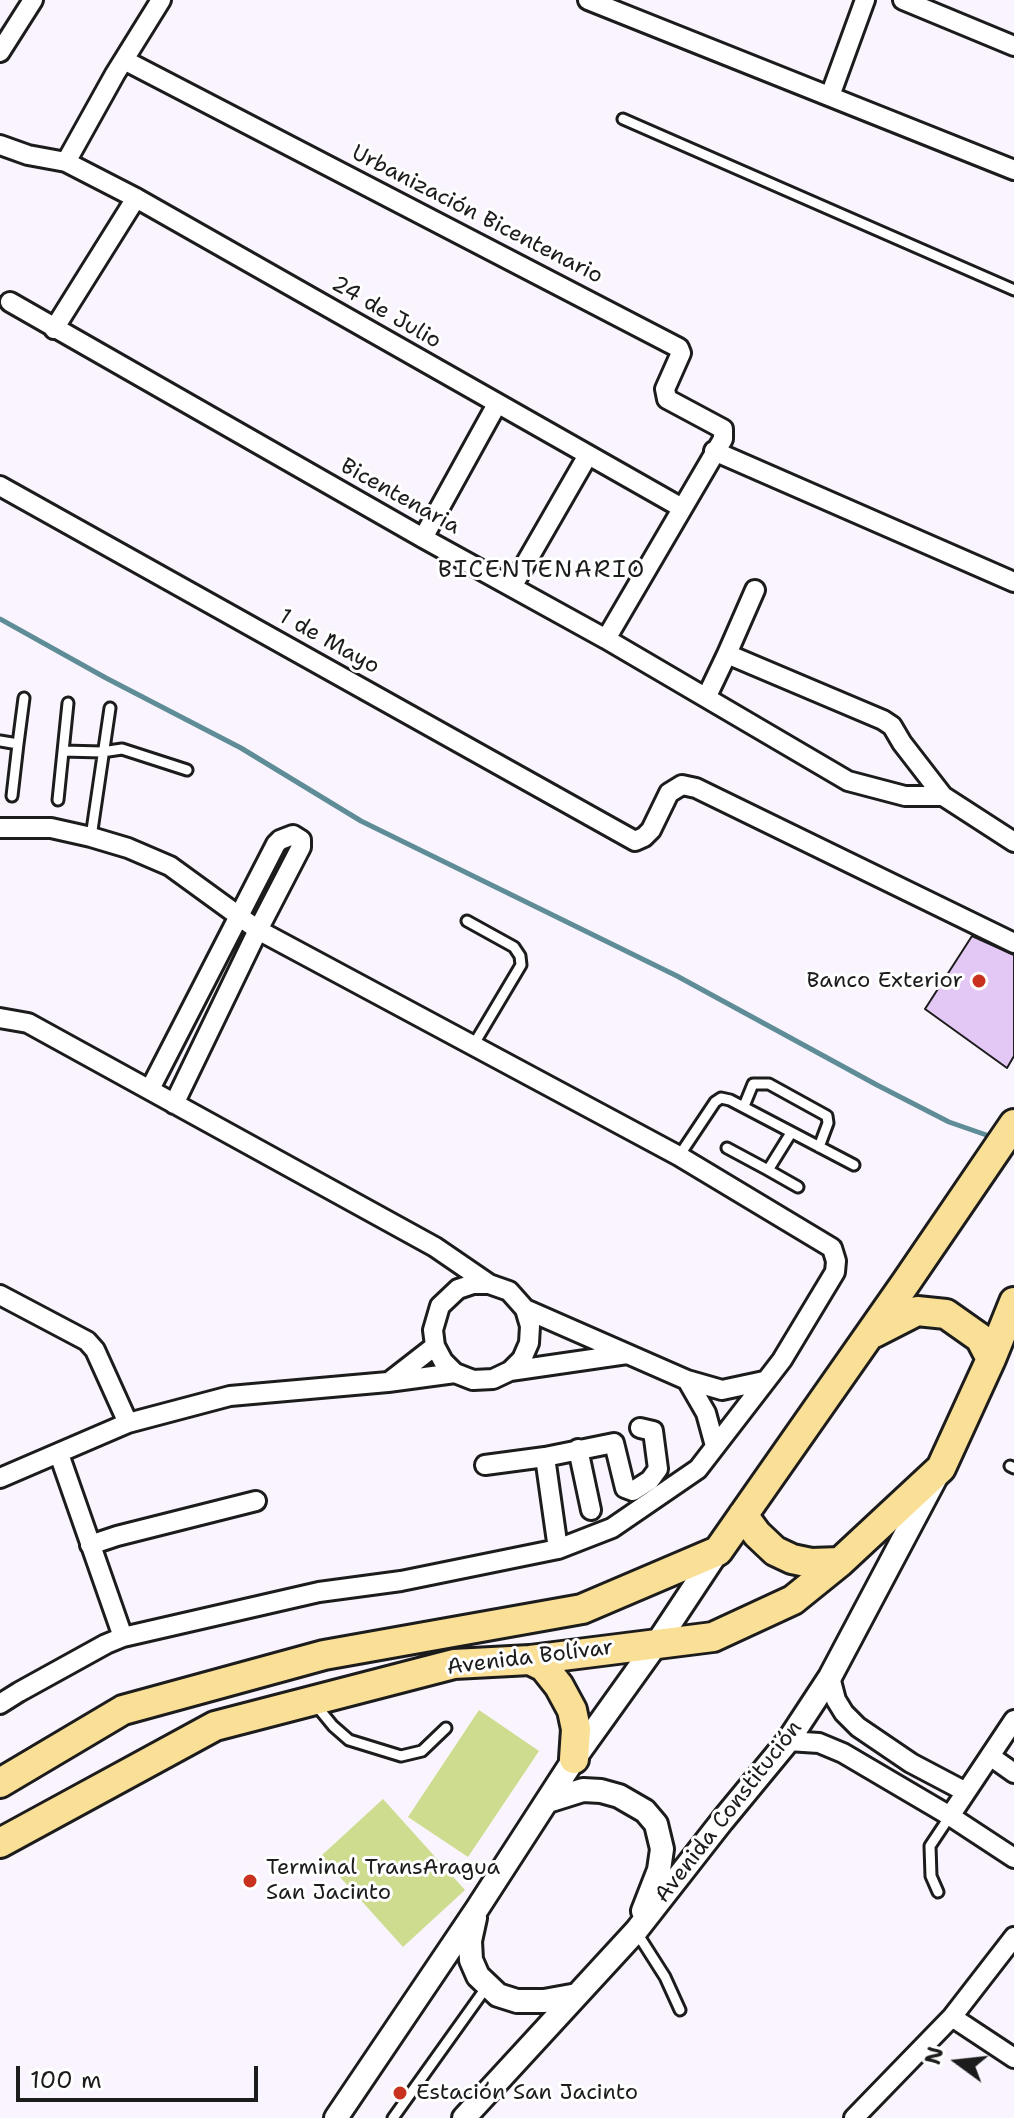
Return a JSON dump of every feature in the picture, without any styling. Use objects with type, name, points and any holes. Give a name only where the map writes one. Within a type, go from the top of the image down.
[{"type":"main road","points":[[718,1551],[1012,1126]]},
{"type":"main road","points":[[941,1468],[1014,1302]]},
{"type":"main road","points":[[869,1336],[917,1311],[946,1314],[980,1338],[991,1359]]},
{"type":"main road","name":"Avenida Bolívar","points":[[0,1843],[215,1726],[454,1664],[530,1660],[713,1637],[793,1600],[840,1562],[941,1468]]},
{"type":"main road","points":[[743,1515],[775,1551],[811,1563],[840,1562]]},
{"type":"main road","name":"Avenida Bolívar","points":[[0,1783],[123,1710],[324,1655],[582,1609],[718,1551]]},
{"type":"main road","points":[[530,1660],[544,1667],[572,1710],[576,1729],[574,1759]]},
{"type":"street","points":[[0,52],[33,0]]},
{"type":"street","points":[[66,162],[161,0]]},
{"type":"street","points":[[588,0],[1014,170]]},
{"type":"street","points":[[830,96],[865,0]]},
{"type":"street","points":[[903,0],[1014,46]]},
{"type":"street","name":"Urbanización Bicentenario","points":[[124,60],[674,344],[681,353],[665,395],[667,399],[723,429],[723,439],[714,451]]},
{"type":"street","name":"24 de Julio","points":[[0,145],[28,155],[66,162],[136,198],[682,508]]},
{"type":"street","points":[[54,329],[136,198]]},
{"type":"street","name":"Bicentenaria","points":[[10,302],[707,696],[848,781],[905,796],[943,796]]},
{"type":"street","points":[[423,538],[497,404]]},
{"type":"street","points":[[606,639],[714,451],[1014,582]]},
{"type":"street","points":[[512,587],[588,455]]},
{"type":"street","name":"1 de Mayo","points":[[0,486],[635,841],[651,830],[669,793],[682,785],[696,788],[1014,943]]},
{"type":"street","points":[[707,696],[755,590]]},
{"type":"street","points":[[727,654],[883,720],[892,726],[943,796],[1014,842]]},
{"type":"street","points":[[0,828],[51,828],[128,848],[170,866],[258,930],[679,1156],[832,1248],[836,1261],[835,1272],[782,1360],[698,1469],[612,1528],[558,1549],[401,1581],[319,1592],[123,1637],[0,1704]]},
{"type":"street","points":[[150,1089],[276,844],[293,835],[301,840],[301,847],[174,1104]]},
{"type":"street","points":[[0,1018],[28,1023],[150,1089],[435,1247],[489,1284],[509,1291],[525,1309],[687,1380],[722,1390],[764,1381]]},
{"type":"street","points":[[435,1247],[458,1289]]},
{"type":"street","points":[[489,1284],[473,1284],[458,1289],[440,1306],[433,1330],[435,1346],[443,1361],[455,1373],[473,1380],[493,1379],[510,1371],[627,1354]]},
{"type":"street","points":[[0,1295],[87,1341],[95,1350],[128,1423]]},
{"type":"street","points":[[510,1371],[522,1359],[529,1343],[530,1326],[525,1309]]},
{"type":"street","points":[[388,1382],[435,1346]]},
{"type":"street","points":[[0,1478],[128,1423],[230,1396],[455,1373]]},
{"type":"street","points":[[687,1380],[706,1413],[715,1446]]},
{"type":"street","points":[[485,1465],[614,1443],[625,1488],[633,1491],[650,1480],[658,1469],[653,1431],[640,1428]]},
{"type":"street","points":[[578,1449],[591,1510]]},
{"type":"street","points":[[59,1454],[123,1637]]},
{"type":"street","points":[[545,1457],[558,1549]]},
{"type":"street","name":"Avenida Constitución","points":[[470,2116],[636,1931],[788,1741],[830,1677],[941,1468]]},
{"type":"street","points":[[90,1545],[256,1501]]},
{"type":"street","points":[[336,2118],[574,1759],[718,1551]]},
{"type":"street","points":[[830,1677],[836,1700],[858,1727],[911,1763],[966,1792]]},
{"type":"street","points":[[950,1816],[1014,1720]]},
{"type":"street","points":[[788,1741],[819,1743],[843,1753],[1014,1858]]},
{"type":"street","points":[[990,1756],[1014,1773]]},
{"type":"street","points":[[933,1807],[946,1780]]},
{"type":"street","points":[[548,1801],[583,1790],[601,1791],[619,1796],[645,1811],[656,1824],[662,1849],[659,1870],[636,1931]]},
{"type":"street","points":[[477,1909],[470,1941],[471,1960],[478,1976],[498,1995],[517,2001],[544,2001],[577,1995]]},
{"type":"street","points":[[854,2118],[952,2017],[1014,1937]]},
{"type":"street","points":[[952,2017],[1014,2058]]},
{"type":"lane","points":[[623,119],[1014,290]]},
{"type":"lane","points":[[12,796],[24,698]]},
{"type":"lane","points":[[58,800],[68,703]]},
{"type":"lane","points":[[91,837],[110,708]]},
{"type":"lane","points":[[0,741],[18,744]]},
{"type":"lane","points":[[63,751],[122,749],[187,770]]},
{"type":"lane","points":[[467,921],[514,947],[521,965],[474,1044]]},
{"type":"lane","points":[[744,1106],[753,1084],[769,1084],[827,1116],[828,1123],[819,1147]]},
{"type":"lane","points":[[679,1156],[715,1102],[721,1098],[744,1106],[854,1165]]},
{"type":"lane","points":[[768,1170],[791,1133]]},
{"type":"lane","points":[[727,1148],[798,1187]]},
{"type":"lane","points":[[313,1702],[349,1740],[401,1756],[422,1751],[446,1728]]},
{"type":"lane","points":[[938,1892],[931,1876],[930,1846],[950,1816]]},
{"type":"lane","points":[[636,1931],[658,1965],[680,2010]]},
{"type":"lane","points":[[393,2118],[488,1985]]},
{"type":"green space","points":[[479,1710],[539,1751],[468,1857],[408,1817]]},
{"type":"green space","points":[[383,1799],[465,1890],[403,1947],[321,1856]]},
{"type":"building","name":"Banco Exterior","points":[[972,936],[1014,955],[1014,1056],[1007,1068],[925,1009]]},
{"type":"waterway","points":[[0,619],[241,748],[361,821],[677,976],[949,1122],[995,1138]]},
{"type":"place","name":"Banco Exterior","points":[[979,981]]},
{"type":"place","name":"Terminal TransAragua San Jacinto","points":[[250,1881]]},
{"type":"place","name":"Estación San Jacinto","points":[[400,2093]]},
{"type":"district","name":"BICENTENARIO","points":[[542,571]]}]
